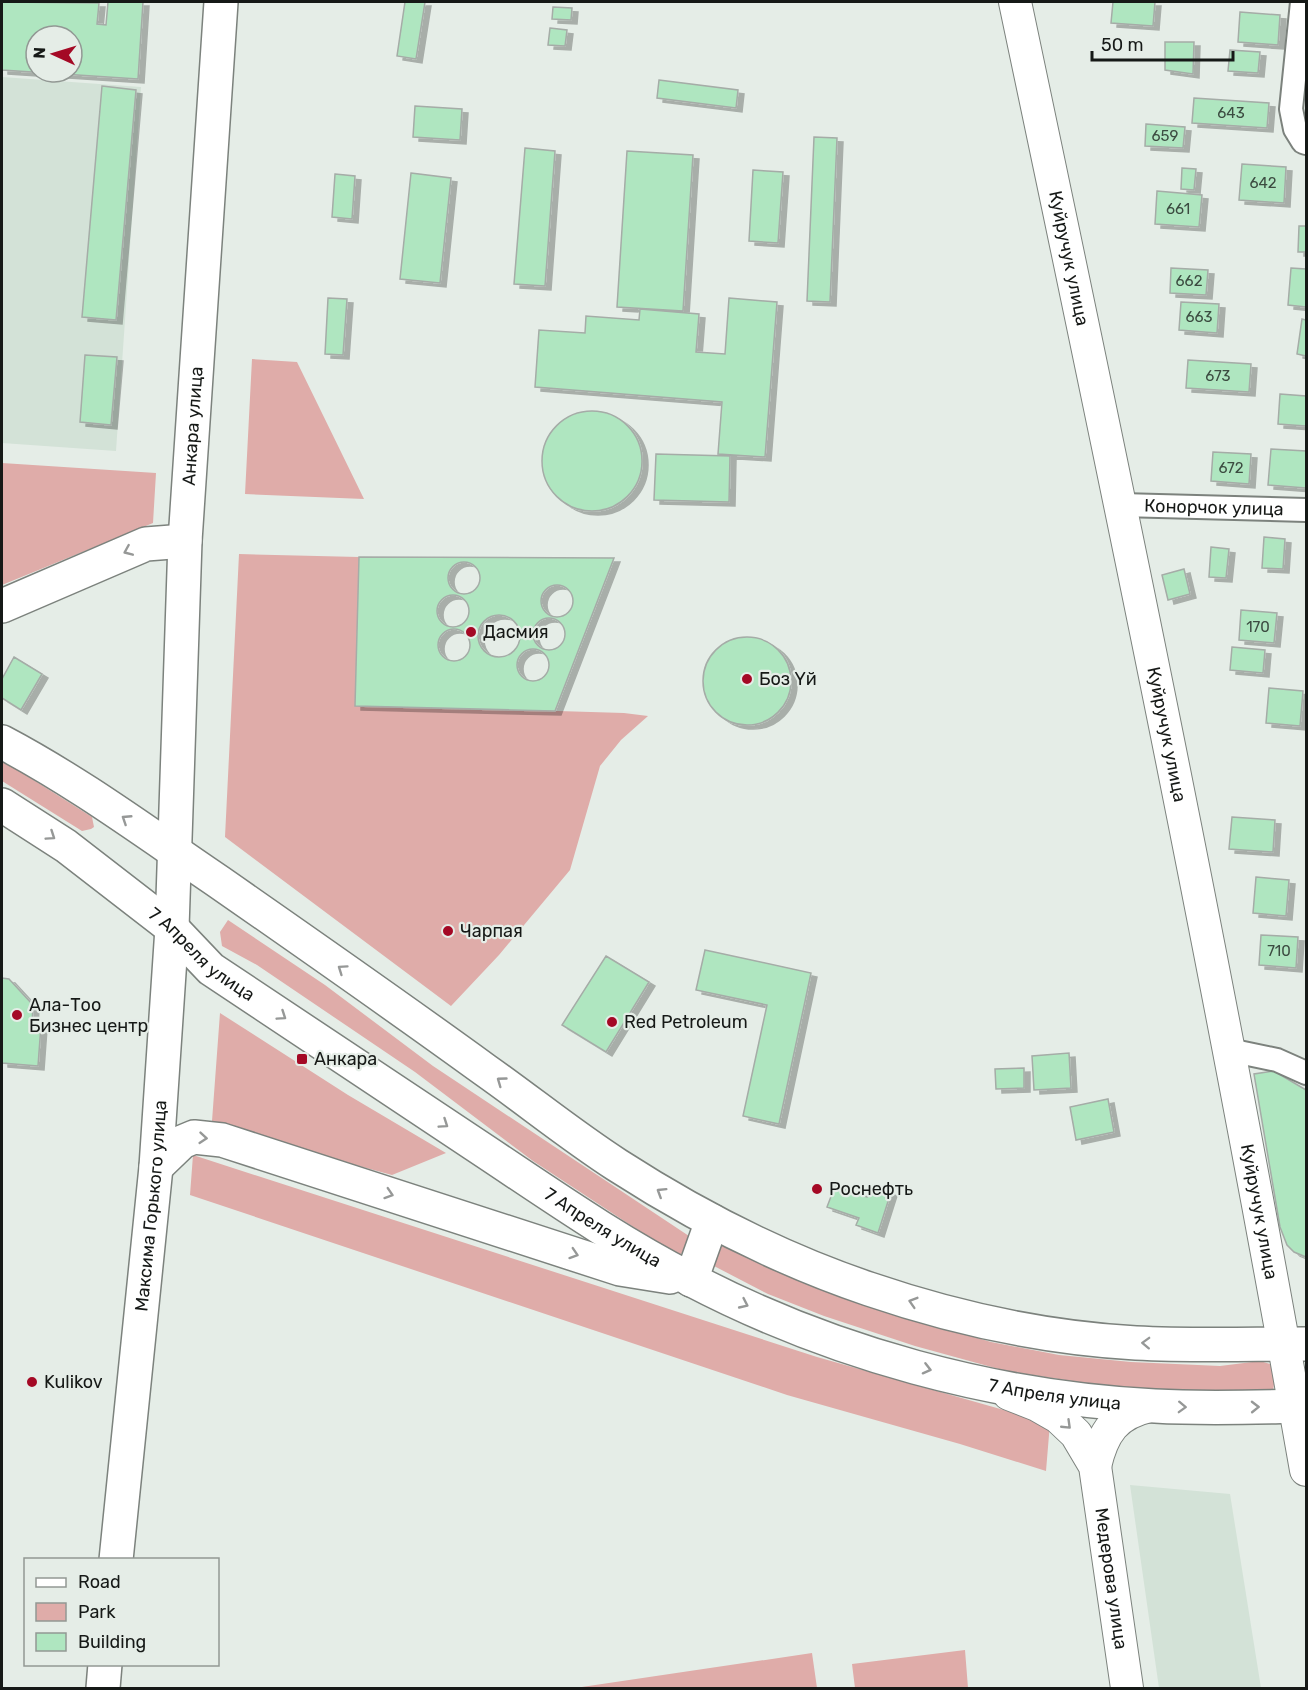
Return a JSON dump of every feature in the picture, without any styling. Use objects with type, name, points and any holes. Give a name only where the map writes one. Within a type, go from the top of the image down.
[{"type":"main road","name":"Анкара улица","points":[[175,851],[185,541],[221,2]]},
{"type":"main road","points":[[2,606],[146,544],[185,541]]},
{"type":"main road","points":[[2,742],[68,781],[175,851],[614,1163],[712,1221],[784,1256],[867,1288],[921,1305],[985,1321],[1067,1336],[1134,1343],[1295,1344]]},
{"type":"main road","name":"7 Апреля улица","points":[[2,805],[66,846],[172,928],[211,969],[592,1224],[691,1280],[768,1315],[838,1342],[914,1366],[978,1381],[1089,1400],[1150,1406],[1214,1408],[1301,1406]]},
{"type":"main road","name":"Максима Горького улица","points":[[116,1558],[156,1167],[175,851]]},
{"type":"main road","points":[[156,1167],[182,1142],[194,1137],[222,1140],[620,1269],[691,1280],[712,1221]]},
{"type":"main road","points":[[102,1689],[105,1666]]},
{"type":"street","name":"Куйручук улица","points":[[1015,2],[1121,505],[1229,1050],[1295,1344],[1306,1470]]},
{"type":"street","points":[[1302,2],[1291,108],[1295,129],[1306,143]]},
{"type":"street","name":"Конорчок улица","points":[[1121,505],[1306,510]]},
{"type":"street","points":[[1229,1050],[1277,1060],[1306,1073]]},
{"type":"street","name":"Медерова улица","points":[[978,1381],[1038,1405],[1058,1417],[1076,1434],[1095,1466]]},
{"type":"street","name":"Медерова улица","points":[[1127,1689],[1095,1466],[1099,1450],[1117,1419],[1127,1413],[1150,1406]]},
{"type":"shaded area","points":[[2,77],[24,79],[24,84],[84,83],[141,87],[116,451],[2,443]]},
{"type":"shaded area","points":[[1130,1485],[1230,1494],[1261,1688],[1159,1688]]},
{"type":"green space","points":[[252,359],[297,362],[364,499],[245,494]]},
{"type":"green space","points":[[2,463],[156,473],[153,523],[2,585]]},
{"type":"green space","points":[[239,554],[359,557],[355,705],[624,713],[648,716],[621,740],[600,766],[570,870],[499,955],[451,1006],[225,837]]},
{"type":"green space","points":[[2,760],[92,817],[94,827],[82,831],[2,781]]},
{"type":"green space","points":[[228,920],[325,985],[433,1066],[692,1238],[679,1257],[533,1161],[415,1072],[257,965],[222,946],[220,932]]},
{"type":"green space","points":[[220,1013],[348,1095],[446,1153],[392,1175],[212,1121]]},
{"type":"green space","points":[[193,1155],[817,1357],[1050,1423],[1046,1471],[787,1395],[190,1195]]},
{"type":"green space","points":[[724,1246],[805,1280],[911,1318],[991,1342],[1059,1355],[1131,1362],[1220,1366],[1260,1361],[1270,1364],[1273,1371],[1272,1393],[1221,1396],[1085,1383],[1006,1371],[915,1346],[824,1316],[768,1294],[714,1266],[710,1259],[715,1248]]},
{"type":"green space","points":[[965,1650],[968,1688],[855,1688],[852,1664]]},
{"type":"green space","points":[[812,1653],[817,1688],[575,1688]]},
{"type":"building","points":[[2,2],[99,3],[97,24],[106,25],[108,2],[143,2],[138,79],[84,75],[84,24],[24,24],[24,71],[2,70]]},
{"type":"building","points":[[405,2],[425,2],[416,59],[397,56]]},
{"type":"building","points":[[1113,2],[1155,2],[1153,26],[1111,23]]},
{"type":"building","points":[[553,7],[572,8],[571,20],[552,19]]},
{"type":"building","points":[[1240,12],[1280,15],[1278,45],[1238,42]]},
{"type":"building","points":[[550,28],[567,30],[565,46],[548,45]]},
{"type":"building","points":[[1165,42],[1194,42],[1193,74],[1165,70]]},
{"type":"building","points":[[1230,50],[1260,52],[1258,73],[1228,71]]},
{"type":"building","points":[[659,80],[738,90],[736,108],[657,98]]},
{"type":"building","points":[[102,86],[136,90],[116,320],[82,317]]},
{"type":"building","points":[[1194,98],[1269,103],[1267,128],[1192,123]]},
{"type":"building","points":[[415,106],[462,109],[460,140],[413,137]]},
{"type":"building","points":[[1146,124],[1185,127],[1183,148],[1145,146]]},
{"type":"building","points":[[814,137],[837,138],[830,302],[807,301]]},
{"type":"building","points":[[525,148],[555,151],[545,286],[514,284]]},
{"type":"building","points":[[627,151],[693,155],[683,311],[617,307]]},
{"type":"building","points":[[1242,164],[1286,167],[1284,203],[1239,200]]},
{"type":"building","points":[[1182,168],[1196,169],[1194,190],[1181,189]]},
{"type":"building","points":[[753,170],[783,172],[778,243],[749,241]]},
{"type":"building","points":[[411,173],[451,178],[440,283],[400,279]]},
{"type":"building","points":[[335,174],[355,176],[352,219],[332,217]]},
{"type":"building","points":[[1157,191],[1202,195],[1199,227],[1155,224]]},
{"type":"building","points":[[1299,226],[1306,226],[1306,252],[1298,252]]},
{"type":"building","points":[[1171,268],[1208,270],[1206,295],[1170,293]]},
{"type":"building","points":[[1291,268],[1306,269],[1306,307],[1288,305]]},
{"type":"building","points":[[328,298],[347,299],[343,355],[325,354]]},
{"type":"building","points":[[729,298],[777,302],[765,457],[718,454],[722,402],[535,387],[539,330],[585,333],[586,316],[639,320],[640,309],[699,314],[696,352],[725,354]]},
{"type":"building","points":[[1181,302],[1219,304],[1217,333],[1179,330]]},
{"type":"building","points":[[1302,319],[1306,320],[1306,356],[1297,354]]},
{"type":"building","points":[[85,355],[117,357],[111,425],[80,422]]},
{"type":"building","points":[[1188,360],[1251,364],[1249,392],[1186,388]]},
{"type":"building","points":[[1280,394],[1306,396],[1306,426],[1278,424]]},
{"type":"building","points":[[592,411],[620,419],[634,433],[642,461],[634,489],[620,503],[592,511],[564,503],[550,489],[542,461],[550,433],[564,419]]},
{"type":"building","points":[[1271,449],[1306,451],[1306,488],[1268,485]]},
{"type":"building","points":[[1213,452],[1251,454],[1249,484],[1211,481]]},
{"type":"building","points":[[656,454],[730,456],[729,502],[654,500]]},
{"type":"building","points":[[1264,537],[1285,539],[1283,569],[1262,568]]},
{"type":"building","points":[[1211,547],[1229,549],[1226,578],[1209,577]]},
{"type":"building","name":"Дасмия","points":[[359,557],[614,558],[555,711],[355,706]]},
{"type":"building","points":[[464,562],[475,567],[480,578],[475,589],[464,594],[453,589],[448,578],[453,567]]},
{"type":"building","points":[[1184,569],[1190,594],[1168,600],[1162,575]]},
{"type":"building","points":[[557,585],[568,590],[573,601],[568,612],[557,617],[546,612],[541,601],[546,590]]},
{"type":"building","points":[[453,595],[464,600],[469,611],[464,622],[453,627],[442,622],[437,611],[442,600]]},
{"type":"building","points":[[1241,610],[1277,613],[1274,643],[1239,640]]},
{"type":"building","points":[[499,615],[514,621],[520,636],[514,651],[499,657],[484,651],[478,636],[484,621]]},
{"type":"building","points":[[549,618],[560,623],[565,634],[560,645],[549,650],[538,645],[533,634],[538,623]]},
{"type":"building","points":[[454,629],[465,634],[470,645],[465,656],[454,661],[443,656],[438,645],[443,634]]},
{"type":"building","name":"Боз Үй","points":[[747,637],[764,640],[778,650],[788,664],[791,681],[788,698],[778,712],[764,722],[747,725],[730,722],[716,712],[706,698],[703,681],[706,664],[716,650],[730,640]]},
{"type":"building","points":[[1232,647],[1265,650],[1263,673],[1230,670]]},
{"type":"building","points":[[533,649],[544,654],[549,665],[544,676],[533,681],[522,676],[517,665],[522,654]]},
{"type":"building","points":[[14,657],[42,674],[21,710],[2,698],[2,679]]},
{"type":"building","points":[[1269,688],[1303,691],[1300,726],[1266,723]]},
{"type":"building","points":[[1232,817],[1275,820],[1273,852],[1229,849]]},
{"type":"building","points":[[1256,877],[1289,880],[1286,916],[1253,913]]},
{"type":"building","points":[[1261,935],[1298,937],[1296,968],[1259,965]]},
{"type":"building","points":[[705,950],[811,973],[779,1124],[743,1116],[767,1005],[696,990]]},
{"type":"building","points":[[606,956],[649,982],[606,1052],[562,1025]]},
{"type":"building","name":"Ала-Тоо Бизнес центр","points":[[2,978],[9,979],[33,1005],[32,1024],[41,1025],[38,1066],[2,1063]]},
{"type":"building","points":[[1069,1053],[1071,1088],[1034,1090],[1032,1056]]},
{"type":"building","points":[[1024,1068],[1024,1088],[996,1089],[995,1069]]},
{"type":"building","points":[[1274,1071],[1306,1090],[1306,1257],[1294,1252],[1287,1245],[1280,1227],[1254,1074]]},
{"type":"building","points":[[1108,1099],[1114,1132],[1076,1140],[1070,1107]]},
{"type":"building","points":[[871,1185],[891,1192],[878,1233],[856,1225],[859,1218],[827,1207],[835,1186],[867,1197]]},
{"type":"place","name":"Дасмия","points":[[471,632]]},
{"type":"place","name":"Боз Үй","points":[[747,679]]},
{"type":"place","name":"Чарпая","points":[[448,931]]},
{"type":"place","name":"Ала-Тоо Бизнес центр","points":[[17,1015]]},
{"type":"place","name":"Red Petroleum","points":[[612,1022]]},
{"type":"place","name":"Анкара","points":[[302,1059]]},
{"type":"place","name":"Роснефть","points":[[817,1189]]},
{"type":"place","name":"Kulikov","points":[[32,1382]]}]
